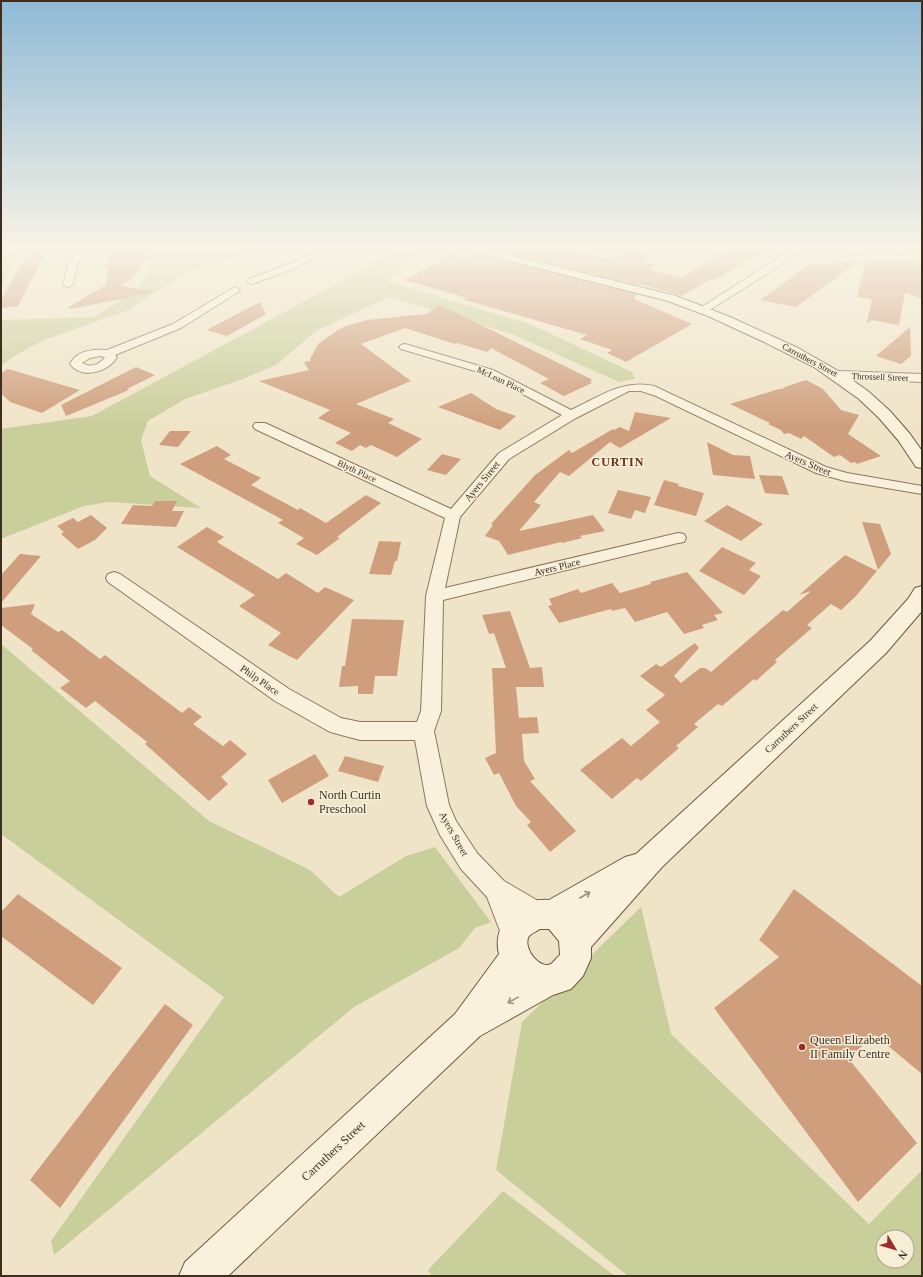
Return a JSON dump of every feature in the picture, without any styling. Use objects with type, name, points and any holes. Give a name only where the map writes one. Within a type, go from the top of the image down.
[{"type":"main road","name":"Carruthers Street","points":[[695,308],[762,336],[838,375],[856,388],[881,410],[897,427],[922,463]]},
{"type":"main road","name":"Carruthers Street","points":[[575,942],[652,857],[878,648],[916,604],[922,593]]},
{"type":"main road","name":"Carruthers Street","points":[[544,914],[652,857]]},
{"type":"main road","points":[[544,914],[561,920],[568,927],[575,942],[576,953],[573,964],[567,973],[558,979],[547,981],[529,976],[517,962],[514,946],[519,925],[522,921],[526,918],[544,914]]},
{"type":"main road","name":"Carruthers Street","points":[[467,1026],[514,946]]},
{"type":"main road","name":"Carruthers Street","points":[[199,1276],[467,1026],[547,981]]},
{"type":"street","points":[[108,354],[177,326],[207,308]]},
{"type":"street","points":[[702,310],[706,308]]},
{"type":"street","name":"McLean Place","points":[[405,347],[489,372],[571,415]]},
{"type":"street","name":"Throssell Street","points":[[838,375],[922,378]]},
{"type":"street","name":"Throssell Street","points":[[856,388],[870,383],[922,378]]},
{"type":"street","name":"Ayers Street","points":[[544,914],[496,889],[469,862],[448,828],[438,806],[424,731],[431,711],[435,596],[453,516],[504,456],[571,415],[627,388],[650,388],[821,470],[845,477],[922,490]]},
{"type":"street","name":"Blyth Place","points":[[260,426],[453,516]]},
{"type":"street","name":"Ayers Place","points":[[435,596],[678,538]]},
{"type":"street","name":"Philp Place","points":[[114,578],[282,695],[337,726],[360,731],[424,731]]},
{"type":"street","name":"Ayers Street","points":[[496,889],[514,946]]},
{"type":"green space","points":[[108,308],[131,308],[126,311],[44,340],[14,356],[1,366],[1,320],[94,317]]},
{"type":"green space","points":[[293,308],[366,308],[316,331],[276,365],[243,379],[185,399],[148,421],[141,440],[150,476],[201,508],[109,502],[84,506],[1,539],[1,429],[92,416]]},
{"type":"green space","points":[[424,308],[475,308],[530,324],[632,372],[635,379],[619,382],[512,334]]},
{"type":"green space","points":[[1,644],[209,821],[310,870],[339,897],[406,856],[435,847],[491,922],[475,928],[459,948],[354,1007],[54,1255],[51,1241],[224,997],[1,834]]},
{"type":"green space","points":[[641,907],[671,1034],[869,1224],[922,1170],[922,1276],[628,1276],[496,1170],[522,1022]]},
{"type":"green space","points":[[503,1191],[615,1276],[432,1276],[428,1270]]},
{"type":"building","points":[[249,308],[263,308],[266,314],[227,336],[207,330]]},
{"type":"building","points":[[436,308],[445,308],[593,380],[590,381],[592,383],[564,396],[540,383],[549,379],[491,348],[487,352],[457,343],[455,344],[405,328],[361,344],[411,381],[356,404],[394,419],[388,423],[422,439],[397,457],[371,445],[366,448],[360,445],[352,451],[335,443],[351,433],[318,418],[330,410],[259,381],[309,370],[304,362],[311,361],[310,359],[318,344],[346,326],[367,320],[426,314]]},
{"type":"building","points":[[492,308],[654,308],[692,324],[626,362],[607,353],[612,350],[580,339],[587,335]]},
{"type":"building","points":[[870,308],[902,308],[899,325],[872,320],[867,323]]},
{"type":"building","points":[[910,327],[911,356],[901,364],[876,356]]},
{"type":"building","points":[[136,367],[155,375],[127,389],[129,390],[66,416],[61,405]]},
{"type":"building","points":[[8,369],[80,390],[42,413],[10,402],[1,393],[1,373]]},
{"type":"building","points":[[806,380],[823,389],[841,410],[859,415],[848,434],[881,456],[857,464],[855,462],[851,463],[840,455],[834,457],[804,436],[801,439],[789,433],[784,434],[781,430],[768,424],[770,423],[730,404],[779,389],[785,389],[782,388]]},
{"type":"building","points":[[471,393],[496,409],[516,416],[500,430],[438,407]]},
{"type":"building","points":[[635,412],[671,418],[620,448],[610,442],[569,476],[560,472],[534,502],[541,505],[519,531],[593,515],[605,531],[580,536],[582,538],[562,543],[508,555],[499,541],[485,536],[493,525],[491,524],[535,475],[569,450],[572,453],[613,429],[614,430],[620,427],[629,431]]},
{"type":"building","points":[[170,431],[191,431],[178,447],[159,445]]},
{"type":"building","points":[[707,442],[733,455],[750,456],[755,479],[713,475]]},
{"type":"building","points":[[217,446],[231,455],[224,459],[261,478],[251,485],[298,510],[300,508],[326,523],[366,495],[381,503],[337,537],[340,538],[317,555],[296,544],[304,538],[278,523],[283,520],[180,464]]},
{"type":"building","points":[[442,454],[461,459],[446,475],[427,470]]},
{"type":"building","points":[[759,475],[782,476],[789,495],[765,493]]},
{"type":"building","points":[[664,480],[679,484],[678,486],[704,493],[696,516],[654,505]]},
{"type":"building","points":[[618,490],[651,497],[645,513],[635,510],[631,519],[608,513]]},
{"type":"building","points":[[155,501],[177,501],[172,511],[184,511],[176,527],[121,524],[133,505],[152,506]]},
{"type":"building","points":[[727,505],[763,524],[741,541],[704,521]]},
{"type":"building","points":[[91,515],[107,528],[95,540],[78,549],[61,534],[64,532],[57,526],[73,518],[78,522]]},
{"type":"building","points":[[862,522],[880,524],[891,554],[878,570]]},
{"type":"building","points":[[207,527],[224,537],[217,542],[278,579],[286,573],[318,593],[325,587],[354,600],[297,660],[268,645],[281,633],[239,606],[255,595],[177,547]]},
{"type":"building","points":[[379,541],[401,542],[397,561],[395,561],[391,575],[369,574]]},
{"type":"building","points":[[722,547],[756,563],[749,570],[761,576],[744,595],[699,571]]},
{"type":"building","points":[[20,554],[41,556],[1,603],[1,575]]},
{"type":"building","points":[[845,555],[877,571],[856,596],[841,610],[831,604],[807,625],[812,628],[775,660],[777,662],[756,681],[754,679],[722,706],[718,704],[694,724],[698,727],[676,746],[679,748],[641,781],[637,778],[612,799],[580,770],[622,738],[631,746],[660,722],[646,710],[665,695],[640,676],[656,664],[661,667],[695,643],[699,648],[674,676],[681,683],[700,668],[705,668],[711,672],[783,610],[787,612],[811,591],[799,595]]},
{"type":"building","points":[[687,572],[723,613],[714,615],[718,620],[702,625],[704,628],[684,634],[667,612],[635,622],[625,608],[612,611],[611,609],[559,623],[548,606],[552,605],[549,599],[578,589],[581,593],[612,583],[620,593],[651,584],[650,582]]},
{"type":"building","points":[[35,604],[31,614],[58,632],[62,630],[100,659],[105,655],[182,713],[189,707],[202,717],[193,724],[223,746],[230,740],[247,754],[221,777],[228,784],[209,801],[145,744],[147,742],[95,701],[86,708],[60,688],[70,681],[31,650],[33,649],[1,625],[1,608]]},
{"type":"building","points":[[510,611],[530,668],[542,667],[544,687],[516,687],[519,718],[537,717],[539,733],[522,734],[524,761],[535,779],[530,781],[576,831],[550,852],[527,825],[531,822],[516,806],[499,773],[494,775],[485,758],[496,753],[492,668],[506,668],[494,633],[489,634],[482,615]]},
{"type":"building","points":[[352,619],[404,620],[397,676],[375,676],[373,694],[358,694],[358,686],[339,687],[342,666],[345,666]]},
{"type":"building","points":[[315,754],[329,776],[282,803],[268,780]]},
{"type":"building","points":[[345,756],[384,766],[378,782],[338,771]]},
{"type":"building","name":"Queen Elizabeth II Family Centre","points":[[794,889],[922,986],[922,1074],[875,1035],[848,1058],[917,1143],[858,1202],[714,1008],[779,957],[759,940]]},
{"type":"building","points":[[18,894],[122,968],[93,1005],[1,936],[1,912]]},
{"type":"building","points":[[165,1004],[193,1025],[60,1208],[30,1180]]},
{"type":"place","name":"North Curtin Preschool","points":[[311,802]]},
{"type":"place","name":"Queen Elizabeth II Family Centre","points":[[802,1047]]},
{"type":"district","name":"CURTIN","points":[[618,462]]}]
